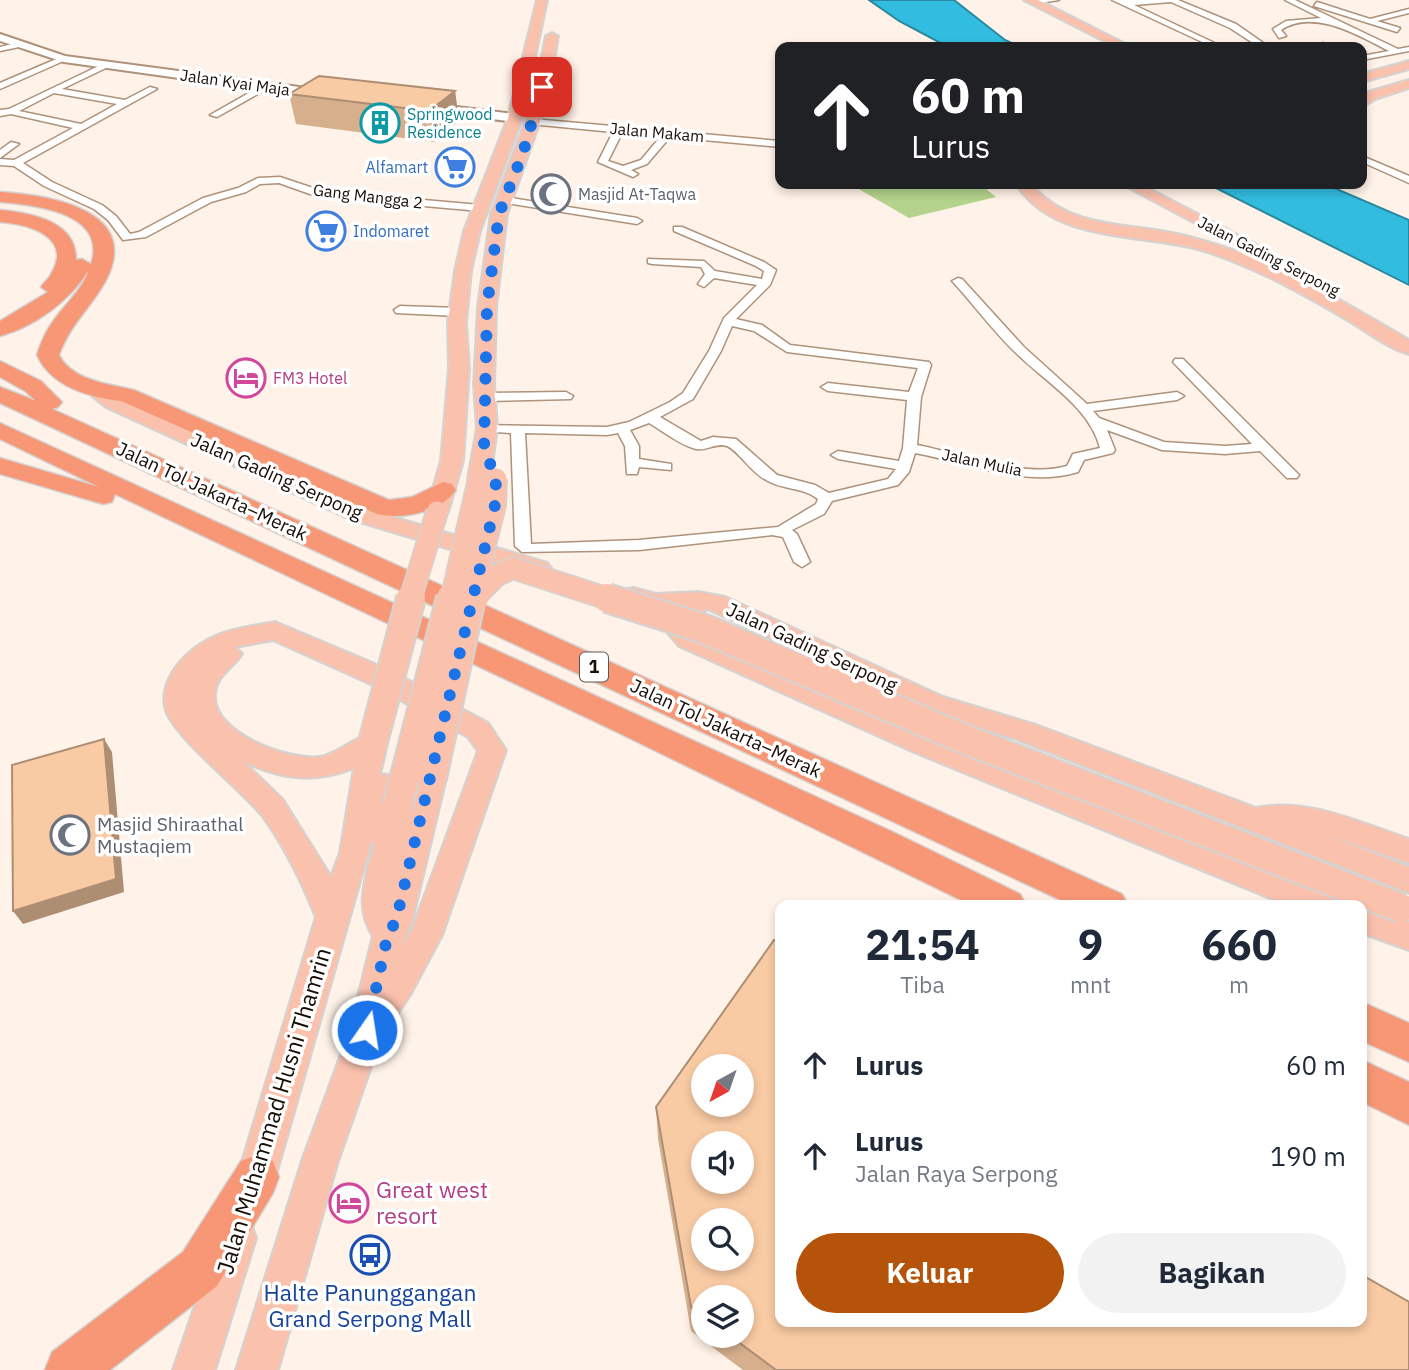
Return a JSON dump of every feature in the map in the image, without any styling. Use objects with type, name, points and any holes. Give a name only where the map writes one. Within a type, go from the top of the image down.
[{"type":"highway","points":[[0,197],[49,203],[74,212],[96,225],[106,245],[104,261],[96,280],[57,331],[48,355],[54,368],[96,391],[126,395],[386,508],[440,501]]},
{"type":"highway","points":[[0,208],[45,216],[67,225],[83,242],[85,260],[73,282],[48,303],[3,326]]},
{"type":"highway","points":[[0,216],[33,222],[54,231],[66,248],[68,263],[58,281],[3,326]]},
{"type":"highway","points":[[3,326],[16,354],[6,380]]},
{"type":"highway","name":"Jalan Tol Jakarta–Merak","points":[[6,380],[79,430],[1098,900]]},
{"type":"highway","name":"Jalan Tol Jakarta–Merak","points":[[0,430],[495,659],[825,815],[997,900]]},
{"type":"highway","points":[[1,466],[192,521]]},
{"type":"highway","points":[[1367,1023],[1409,1043]]},
{"type":"highway","points":[[1367,1083],[1409,1104]]},
{"type":"highway","points":[[70,1370],[200,1269],[257,1177]]},
{"type":"main road","points":[[1038,1],[1116,42]]},
{"type":"main road","points":[[1038,1],[1126,42]]},
{"type":"main road","points":[[388,934],[378,918],[376,906],[382,795],[450,555],[481,475],[486,438],[484,390],[487,307],[499,214],[513,177],[524,120],[530,60],[553,5]]},
{"type":"main road","points":[[382,795],[373,743],[399,637],[452,461],[459,369],[458,312],[463,271],[480,208],[493,177],[524,120],[548,61],[553,5]]},
{"type":"main road","name":"Jalan Kyai Maja","points":[[0,37],[16,45],[65,59],[345,97]]},
{"type":"main road","points":[[530,60],[548,61]]},
{"type":"main road","points":[[1367,77],[1409,65]]},
{"type":"main road","points":[[1367,99],[1409,84]]},
{"type":"main road","points":[[405,105],[524,120]]},
{"type":"main road","points":[[493,177],[513,177]]},
{"type":"main road","name":"Jalan Gading Serpong","points":[[1027,189],[1045,206],[1084,224],[1184,240],[1262,267],[1409,348]]},
{"type":"main road","points":[[1035,198],[1096,218],[1111,219],[1138,212],[1140,200],[1129,189]]},
{"type":"main road","name":"Jalan Gading Serpong","points":[[1139,189],[1397,321]]},
{"type":"main road","name":"Jalan Gading Serpong","points":[[96,391],[113,403],[358,514],[656,602],[698,600],[716,603],[760,621],[934,704],[1026,732],[1251,821],[1407,909]]},
{"type":"main road","points":[[257,1370],[320,1161],[367,1030],[388,934],[396,921],[418,831],[495,505],[456,429]]},
{"type":"main road","name":"Jalan Gading Serpong","points":[[470,602],[496,575],[513,568],[705,629],[972,742],[1407,909]]},
{"type":"main road","points":[[760,621],[704,607],[694,609],[680,625],[681,634],[688,640],[769,678],[955,758],[1310,900]]},
{"type":"main road","points":[[332,917],[314,873],[273,808],[186,721],[178,706],[180,681],[187,669],[197,658],[219,643],[260,632],[275,631],[380,677],[478,730],[492,750],[426,935],[367,1030]]},
{"type":"main road","points":[[294,639],[260,640],[237,649],[218,662],[205,677],[201,696],[209,721],[234,743],[280,766],[314,768],[332,765],[373,743]]},
{"type":"main road","name":"Jalan Muhammad Husni Thamrin","points":[[194,1370],[257,1177],[332,917],[355,853],[382,795]]},
{"type":"main road","points":[[1251,821],[1279,815],[1326,823],[1409,851]]},
{"type":"main road","points":[[1367,919],[1407,909]]},
{"type":"street","points":[[1038,1],[1055,0]]},
{"type":"street","points":[[1120,2],[1171,0],[1233,26],[1254,42]]},
{"type":"street","points":[[1289,0],[1395,51]]},
{"type":"street","points":[[1304,0],[1396,30]]},
{"type":"street","points":[[1315,4],[1330,0]]},
{"type":"street","points":[[1120,2],[1208,42]]},
{"type":"street","points":[[1369,20],[1409,11]]},
{"type":"street","points":[[1282,36],[1277,29],[1283,24],[1328,20]]},
{"type":"street","points":[[0,49],[16,45]]},
{"type":"street","points":[[1367,57],[1409,49]]},
{"type":"street","points":[[0,86],[65,59]]},
{"type":"street","points":[[3,113],[107,64]]},
{"type":"street","points":[[214,115],[268,86]]},
{"type":"street","points":[[16,163],[153,89]]},
{"type":"street","points":[[52,90],[126,103]]},
{"type":"street","points":[[3,113],[82,127]]},
{"type":"street","name":"Jalan Makam","points":[[524,120],[775,144]]},
{"type":"street","points":[[619,129],[603,162],[633,174]]},
{"type":"street","points":[[622,170],[644,162],[669,133]]},
{"type":"street","points":[[0,155],[14,144]]},
{"type":"street","points":[[1367,153],[1409,172]]},
{"type":"street","points":[[1367,161],[1409,180]]},
{"type":"street","points":[[0,162],[16,163],[48,184],[98,207],[112,218],[124,237],[131,238],[142,235],[208,200],[242,190],[258,181],[248,173]]},
{"type":"street","name":"Gang Mangga 2","points":[[258,181],[280,180],[314,192],[334,195],[480,208]]},
{"type":"street","points":[[505,200],[637,221]]},
{"type":"street","points":[[678,229],[768,276]]},
{"type":"street","points":[[652,261],[704,264],[707,279],[768,276]]},
{"type":"street","points":[[486,438],[518,430],[607,431],[622,428],[688,396],[715,351],[728,321],[768,276]]},
{"type":"street","name":"Jalan Mulia","points":[[910,448],[946,453],[999,468],[1063,474],[1073,470],[1078,457],[1108,450],[1108,443],[1088,414],[1056,380],[1019,349],[958,281]]},
{"type":"street","points":[[400,310],[458,312]]},
{"type":"street","points":[[728,321],[758,328],[787,348],[923,364],[914,397],[910,448],[904,467],[890,485],[826,498]]},
{"type":"street","points":[[1179,362],[1292,474]]},
{"type":"street","points":[[828,387],[914,397]]},
{"type":"street","points":[[484,390],[566,396]]},
{"type":"street","points":[[1088,414],[1177,396]]},
{"type":"street","points":[[1088,414],[1162,446],[1225,450],[1263,447]]},
{"type":"street","points":[[649,417],[698,444],[731,442],[756,468],[780,481],[817,488],[826,498]]},
{"type":"street","points":[[622,428],[632,446],[632,466],[666,467]]},
{"type":"street","points":[[518,430],[523,546],[527,550],[639,545],[772,530],[789,534],[802,562]]},
{"type":"street","points":[[838,456],[904,467]]},
{"type":"street","points":[[782,531],[790,521],[815,514],[823,508],[826,498]]},
{"type":"green space","points":[[859,189],[986,189],[996,197],[909,218]]},
{"type":"water","points":[[869,0],[954,0],[1009,42],[939,42],[899,21]]},
{"type":"water","points":[[1218,189],[1337,189],[1409,220],[1409,285]]},
{"type":"building","points":[[319,76],[455,91],[429,111],[289,94]]},
{"type":"building","name":"Masjid Shiraathal Mustaqiem","points":[[104,739],[116,879],[13,911],[12,765]]},
{"type":"building","points":[[774,940],[775,1327],[1367,1327],[1367,1278],[1409,1302],[1409,1370],[776,1370],[746,1348],[754,1348],[754,1285],[691,1285],[691,1307],[656,1107],[691,1057],[691,1117],[754,1117],[754,1054],[693,1054]]},
{"type":"place","name":"Springwood Residence","points":[[380,123]]},
{"type":"place","name":"Alfamart","points":[[455,167]]},
{"type":"place","name":"Masjid At-Taqwa","points":[[551,194]]},
{"type":"place","name":"Indomaret","points":[[326,231]]},
{"type":"place","name":"FM3 Hotel","points":[[246,378]]},
{"type":"place","name":"Masjid Shiraathal Mustaqiem","points":[[70,835]]},
{"type":"place","name":"Great west resort","points":[[349,1203]]},
{"type":"place","name":"Halte Panunggangan Grand Serpong Mall","points":[[370,1255]]},
{"type":"route","points":[[367,1030],[388,934],[396,921],[432,778],[470,602],[495,505],[496,479],[484,448],[487,428],[484,384],[487,307],[499,214],[523,153],[542,87]]}]
